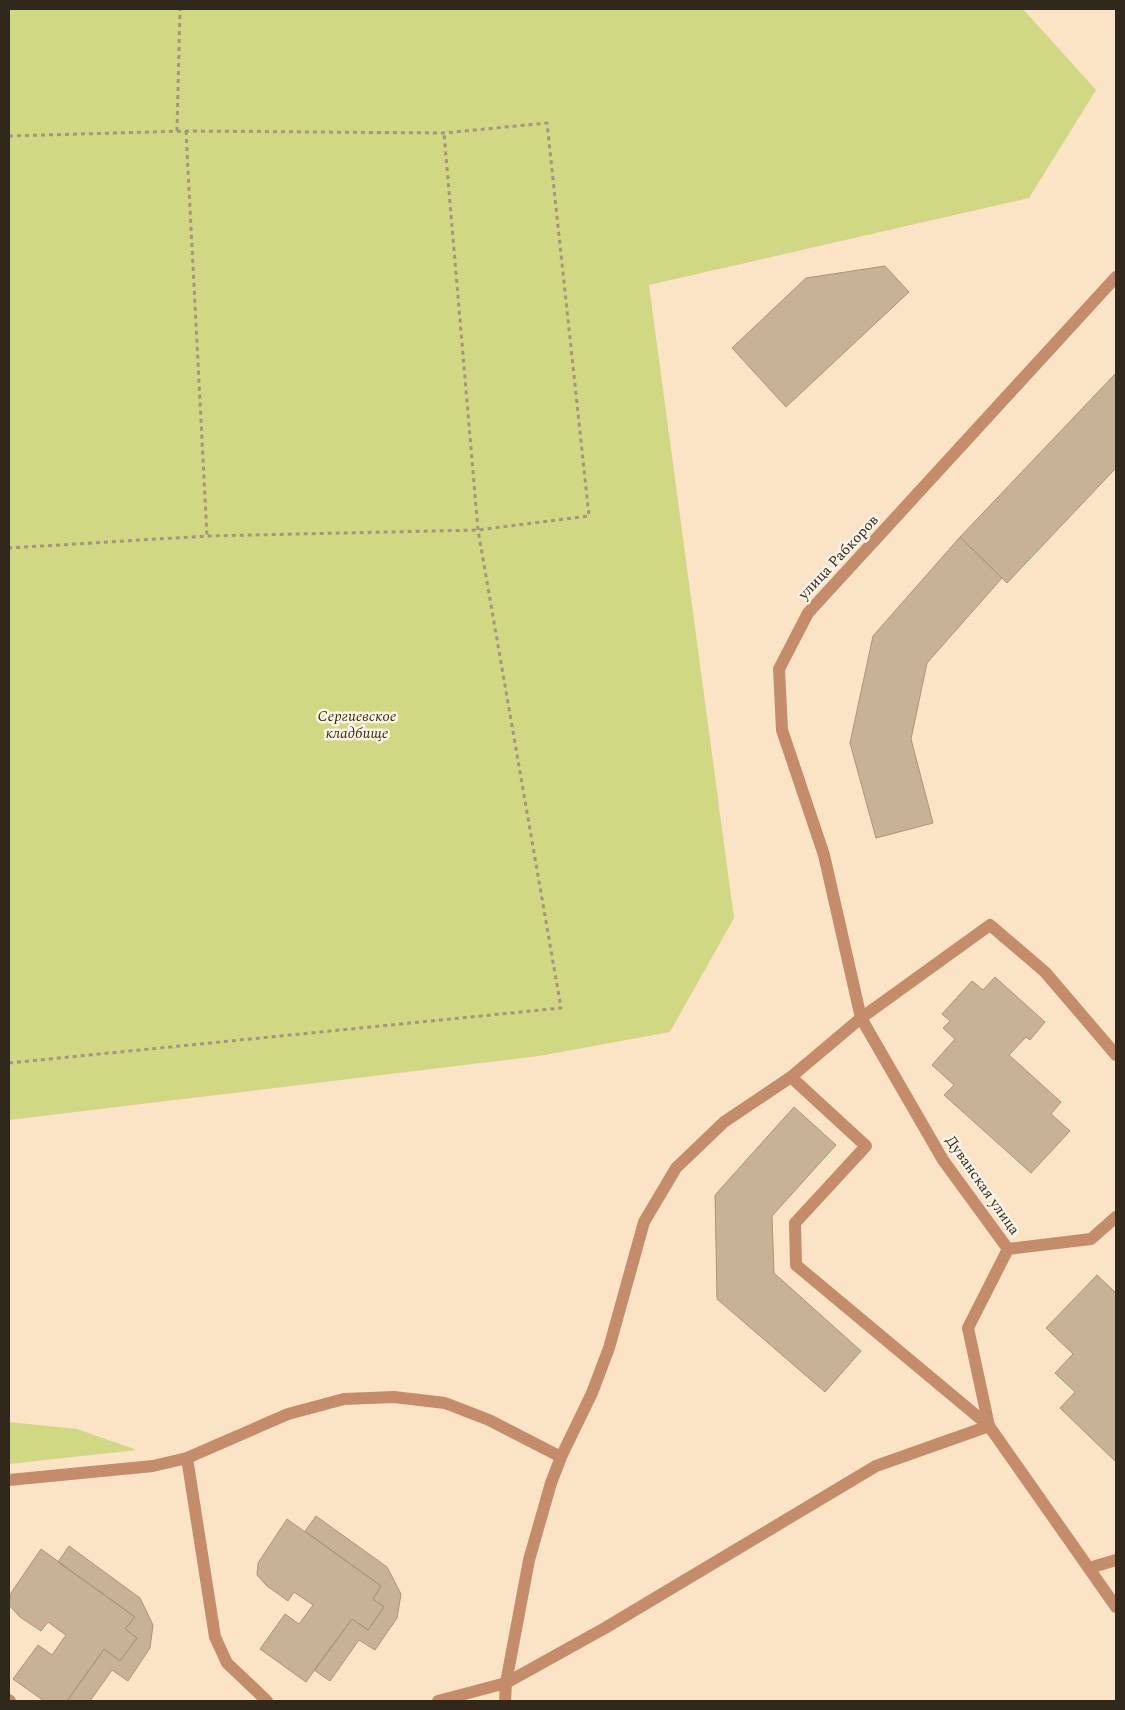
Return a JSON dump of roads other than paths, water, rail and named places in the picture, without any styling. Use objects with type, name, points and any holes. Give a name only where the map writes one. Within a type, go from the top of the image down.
[{"type":"street","name":"улица Рабкоров","points":[[861,1018],[824,855],[782,730],[779,669],[808,613],[1116,277]]},
{"type":"street","points":[[505,1701],[506,1683],[529,1560],[561,1457],[592,1393],[609,1348],[644,1222],[676,1168],[724,1122],[791,1077],[861,1018],[990,926],[1045,972],[1116,1055]]},
{"type":"street","name":"Дуванская улица","points":[[861,1018],[943,1160],[1008,1249],[968,1328],[989,1426],[1116,1607]]},
{"type":"street","points":[[791,1077],[866,1146],[796,1223],[796,1266],[989,1426]]},
{"type":"street","points":[[1008,1249],[1091,1239],[1116,1218]]},
{"type":"street","points":[[9,1480],[153,1466],[187,1458],[288,1414],[344,1399],[394,1397],[445,1403],[489,1420],[561,1457]]},
{"type":"street","points":[[438,1701],[506,1683],[605,1628],[876,1466],[989,1426]]},
{"type":"street","points":[[187,1458],[214,1637],[227,1663],[268,1701]]},
{"type":"street","points":[[1089,1568],[1116,1560]]},
{"type":"park label","name":"Сергиевское кладбище","points":[[357,724]]}]
